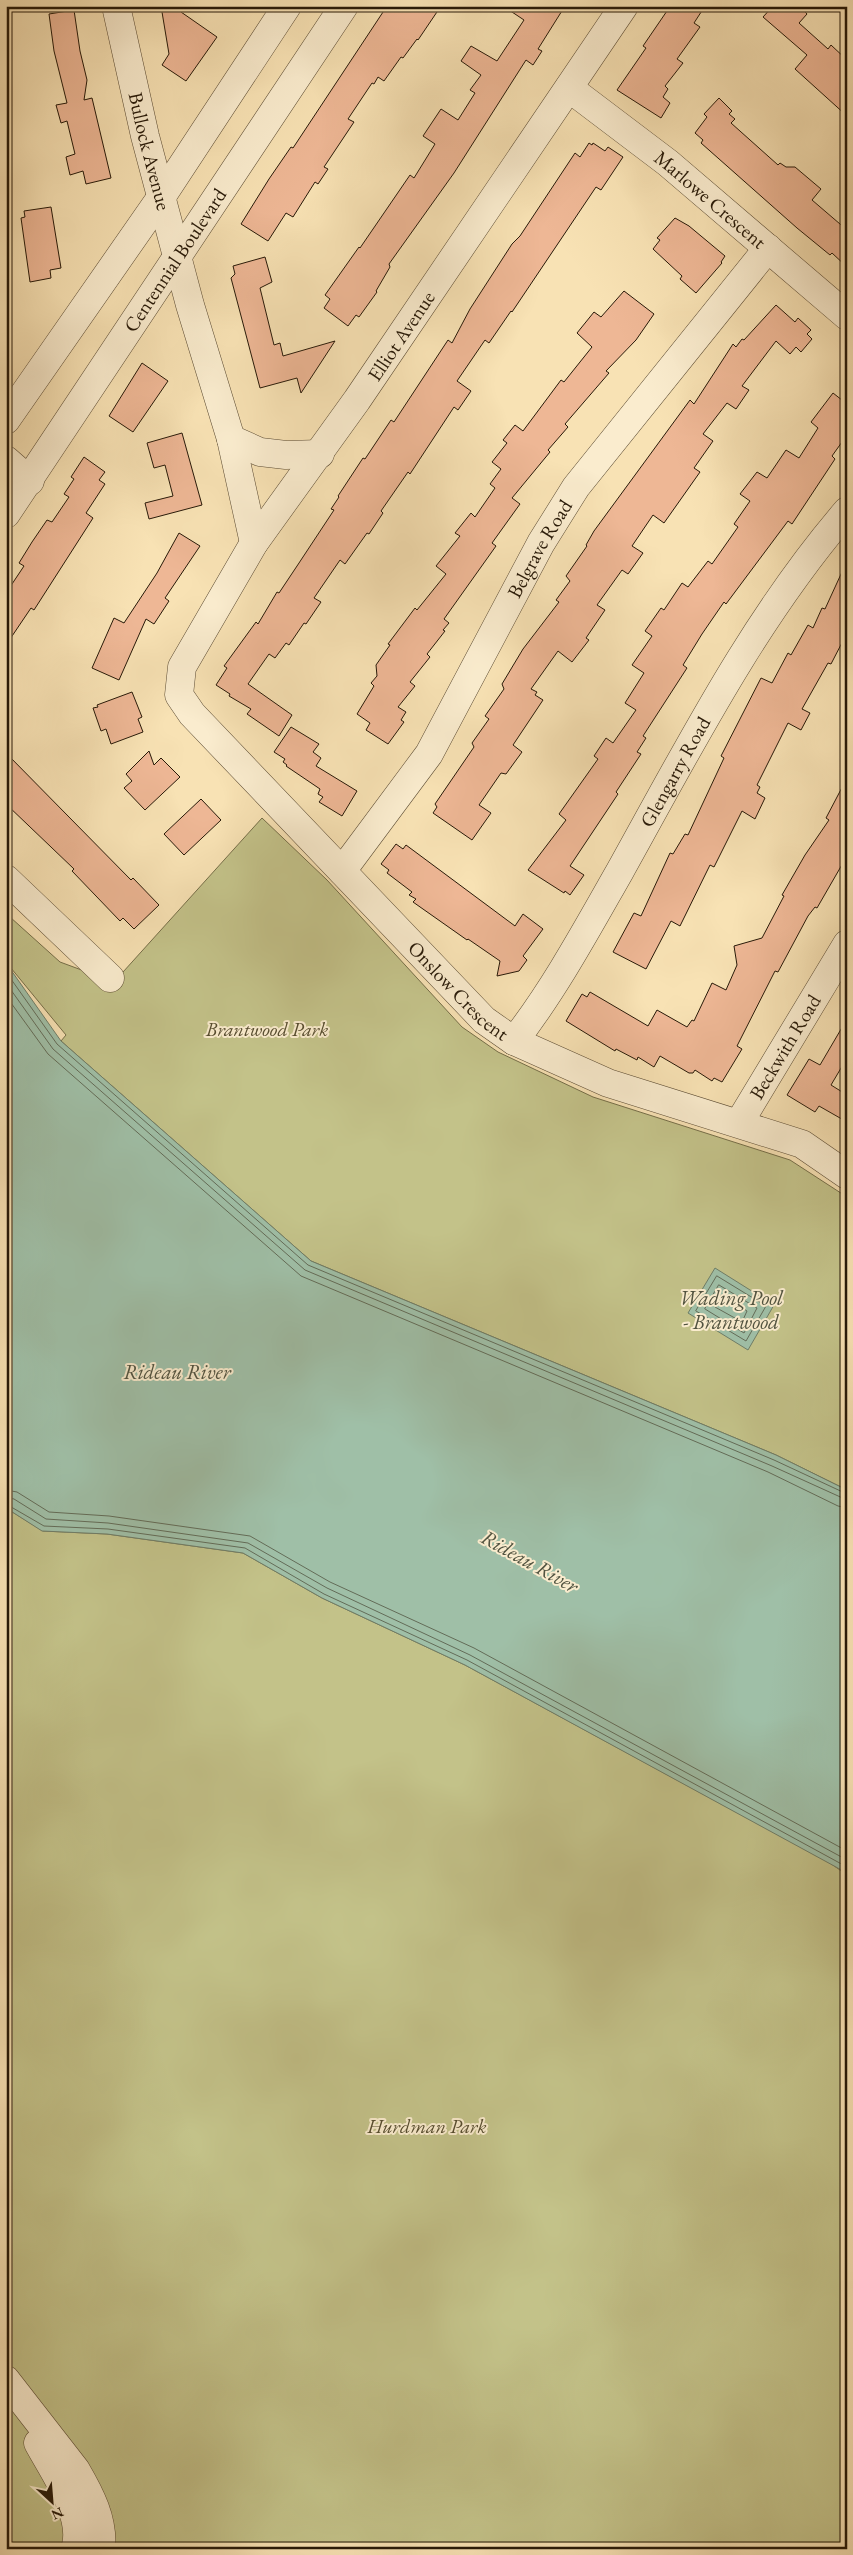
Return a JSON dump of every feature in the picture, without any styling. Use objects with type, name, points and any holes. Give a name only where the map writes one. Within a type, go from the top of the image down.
[{"type":"street","name":"Bullock Avenue","points":[[116,6],[145,136],[231,439],[254,543]]},
{"type":"street","points":[[6,420],[162,196],[287,6]]},
{"type":"street","name":"Centennial Boulevard","points":[[6,514],[30,481],[177,254],[344,6]]},
{"type":"street","name":"Elliot Avenue","points":[[182,667],[254,543],[320,454],[624,6]]},
{"type":"street","name":"Marlowe Crescent","points":[[569,88],[668,163],[847,316]]},
{"type":"street","name":"Belgrave Road","points":[[342,870],[429,754],[541,543],[576,487],[768,248]]},
{"type":"street","points":[[231,439],[260,452],[286,455],[320,454]]},
{"type":"street","points":[[6,460],[30,481]]},
{"type":"street","name":"Glengarry Road","points":[[514,1041],[584,936],[738,660],[809,554],[847,511]]},
{"type":"street","name":"Onslow Crescent","points":[[182,667],[179,694],[192,714],[484,1020],[514,1041],[608,1083],[802,1144],[847,1175]]},
{"type":"street","points":[[6,879],[110,978]]},
{"type":"street","name":"Beckwith Road","points":[[739,1123],[847,944]]},
{"type":"street","points":[[6,2380],[75,2516],[78,2534],[75,2549]]},
{"type":"street","points":[[6,2380],[76,2470],[85,2486],[101,2529],[101,2549]]},
{"type":"green space","name":"Brantwood Park","points":[[262,818],[327,880],[462,1027],[498,1052],[593,1097],[790,1160],[847,1197],[847,1490],[776,1455],[311,1261],[61,1041],[66,1035],[6,962],[6,916],[10,917],[60,962],[114,982]]},
{"type":"green space","name":"Hurdman Park","points":[[6,1508],[43,1531],[107,1534],[243,1553],[322,1598],[465,1665],[830,1863],[847,1875],[847,2549],[6,2549]]},
{"type":"water","name":"Rideau River","points":[[6,963],[61,1041],[311,1261],[776,1455],[847,1490],[847,1873],[465,1665],[322,1598],[243,1553],[107,1534],[42,1531],[6,1508]]},
{"type":"water","name":"Wading Pool - Brantwood","points":[[715,1268],[774,1305],[748,1350],[688,1313]]},
{"type":"building","points":[[161,6],[180,6],[181,12],[217,37],[186,81],[162,65],[169,54]]},
{"type":"building","points":[[387,6],[441,6],[418,40],[403,58],[401,57],[384,81],[378,77],[374,84],[372,83],[348,119],[354,122],[324,167],[328,169],[318,184],[315,182],[293,217],[286,213],[268,241],[241,224],[269,179],[291,147],[293,148]]},
{"type":"building","points":[[503,6],[565,6],[538,49],[542,51],[533,65],[526,60],[454,173],[389,264],[390,267],[377,292],[359,317],[356,315],[348,326],[324,308],[330,299],[325,295],[410,175],[414,178],[435,144],[423,136],[441,109],[458,120],[475,93],[470,90],[481,75],[461,61],[471,46],[497,61],[524,20]]},
{"type":"building","points":[[674,6],[705,6],[694,23],[700,27],[677,59],[683,63],[665,86],[668,89],[663,97],[670,103],[661,118],[617,90],[646,48],[643,46],[669,8],[672,10]]},
{"type":"building","points":[[773,6],[800,6],[807,14],[799,23],[828,49],[831,45],[847,60],[847,116],[795,69],[807,55],[763,17]]},
{"type":"building","points":[[74,10],[80,51],[87,80],[84,100],[92,98],[111,178],[86,184],[83,171],[70,175],[66,157],[75,154],[67,121],[61,123],[56,105],[67,103],[54,51],[49,14]]},
{"type":"building","points":[[719,98],[732,111],[729,114],[735,119],[731,123],[778,165],[780,163],[786,167],[795,167],[821,189],[812,200],[847,230],[847,267],[832,253],[830,255],[797,228],[701,143],[703,140],[695,133],[707,117],[704,114]]},
{"type":"building","points":[[589,143],[592,145],[593,143],[605,151],[608,147],[623,157],[601,190],[596,187],[512,312],[489,343],[485,340],[457,381],[471,391],[458,410],[454,407],[410,474],[408,472],[381,511],[383,513],[369,534],[367,533],[345,564],[340,560],[314,598],[321,602],[306,624],[304,623],[289,645],[286,643],[275,658],[269,654],[248,684],[292,715],[279,736],[247,714],[251,709],[229,696],[230,694],[216,685],[227,668],[224,666],[256,622],[258,624],[277,592],[279,593],[334,510],[331,509],[338,496],[363,458],[365,459],[391,420],[394,422],[448,340],[452,343],[470,309],[512,244],[520,236],[575,153],[580,157]]},
{"type":"building","points":[[51,207],[61,268],[50,270],[51,278],[30,282],[21,218],[25,217],[24,211]]},
{"type":"building","points":[[675,218],[689,226],[725,256],[722,263],[696,293],[680,279],[682,276],[653,249],[660,240],[657,238]]},
{"type":"building","points":[[265,257],[272,282],[260,288],[274,345],[280,343],[283,356],[335,341],[301,393],[297,378],[260,388],[231,278],[235,274],[233,266]]},
{"type":"building","points":[[624,291],[654,314],[636,340],[606,371],[609,373],[565,424],[568,427],[512,498],[520,504],[492,543],[496,546],[444,619],[449,623],[427,654],[430,657],[410,682],[415,686],[398,707],[406,712],[401,720],[404,722],[388,744],[366,730],[370,723],[357,714],[374,686],[371,683],[377,676],[376,665],[390,645],[388,644],[415,608],[417,610],[446,574],[436,566],[460,536],[455,533],[471,513],[475,517],[495,488],[490,484],[501,469],[492,462],[507,443],[503,440],[515,425],[523,431],[561,380],[564,382],[592,347],[577,333],[594,312],[601,317]]},
{"type":"building","points":[[776,305],[795,322],[798,318],[811,330],[807,334],[812,339],[801,352],[796,347],[790,354],[776,341],[742,386],[749,390],[736,409],[727,403],[703,434],[713,441],[694,468],[700,472],[664,523],[653,515],[632,546],[643,553],[628,574],[622,570],[597,605],[605,610],[586,638],[589,640],[572,662],[558,651],[531,689],[537,692],[535,695],[543,700],[513,745],[522,752],[506,774],[501,773],[479,805],[491,813],[472,840],[433,813],[437,807],[435,804],[474,747],[472,743],[489,719],[485,716],[504,689],[502,684],[523,649],[559,602],[556,600],[570,581],[566,576],[587,546],[594,531],[690,400],[694,404],[733,344],[736,347],[742,339],[744,340]]},
{"type":"building","points":[[142,363],[168,381],[133,432],[109,416]]},
{"type":"building","points":[[833,393],[847,404],[847,435],[832,456],[835,459],[792,524],[788,521],[726,604],[724,602],[702,634],[683,665],[687,668],[643,736],[646,738],[637,752],[641,754],[616,792],[618,794],[570,866],[584,875],[570,895],[565,891],[564,893],[528,870],[566,820],[559,814],[598,759],[594,756],[606,738],[613,743],[636,710],[625,703],[644,673],[632,665],[652,636],[645,631],[661,608],[664,610],[682,583],[688,587],[708,561],[712,564],[738,527],[734,524],[750,501],[740,494],[757,472],[767,478],[786,450],[799,458],[818,428],[811,422]]},
{"type":"building","points":[[182,433],[202,505],[149,519],[145,503],[173,496],[165,465],[154,468],[147,443]]},
{"type":"building","points":[[84,457],[105,472],[99,480],[105,484],[86,513],[93,518],[34,610],[31,608],[6,645],[6,593],[24,566],[19,563],[32,542],[47,520],[52,522],[69,497],[64,494],[74,479],[71,477]]},
{"type":"building","points":[[179,533],[200,546],[165,598],[169,601],[154,624],[146,619],[119,680],[92,668],[114,618],[124,623],[157,573]]},
{"type":"building","points":[[847,561],[847,633],[831,664],[828,663],[802,709],[810,713],[801,730],[788,723],[757,785],[760,787],[757,793],[765,798],[755,819],[742,811],[714,867],[710,865],[680,926],[671,921],[646,969],[613,952],[634,913],[641,916],[670,853],[673,854],[685,834],[688,835],[724,758],[721,756],[761,678],[772,683],[788,653],[791,655],[808,625],[813,628],[822,608],[825,609]]},
{"type":"building","points":[[132,692],[142,717],[138,719],[143,732],[111,744],[106,729],[101,731],[93,708]]},
{"type":"building","points":[[291,727],[319,744],[313,752],[321,758],[316,766],[357,791],[342,816],[319,802],[323,797],[318,794],[320,789],[286,766],[283,762],[285,759],[274,752]]},
{"type":"building","points":[[149,751],[154,765],[161,758],[180,777],[145,810],[124,788],[132,781],[126,774]]},
{"type":"building","points":[[6,753],[131,880],[133,878],[159,905],[134,929],[123,918],[120,921],[72,871],[74,869],[6,804]]},
{"type":"building","points":[[847,778],[847,856],[817,908],[815,907],[808,916],[778,972],[775,971],[737,1046],[742,1049],[722,1082],[714,1078],[712,1081],[695,1070],[693,1073],[689,1073],[660,1056],[654,1067],[638,1057],[637,1060],[616,1049],[615,1051],[566,1021],[582,994],[587,997],[590,992],[648,1026],[657,1010],[687,1027],[692,1020],[694,1021],[712,983],[726,990],[737,965],[734,946],[762,938],[784,896],[782,895],[805,855],[829,820],[826,818]]},
{"type":"building","points":[[201,799],[221,820],[184,855],[164,834]]},
{"type":"building","points":[[396,844],[403,849],[406,845],[515,926],[523,914],[543,929],[523,956],[527,960],[519,971],[497,976],[500,961],[413,902],[416,899],[409,895],[412,892],[387,873],[389,870],[381,864]]},
{"type":"building","points":[[847,1019],[847,1058],[831,1085],[847,1095],[847,1122],[819,1106],[815,1112],[787,1095],[809,1059],[820,1065]]}]
